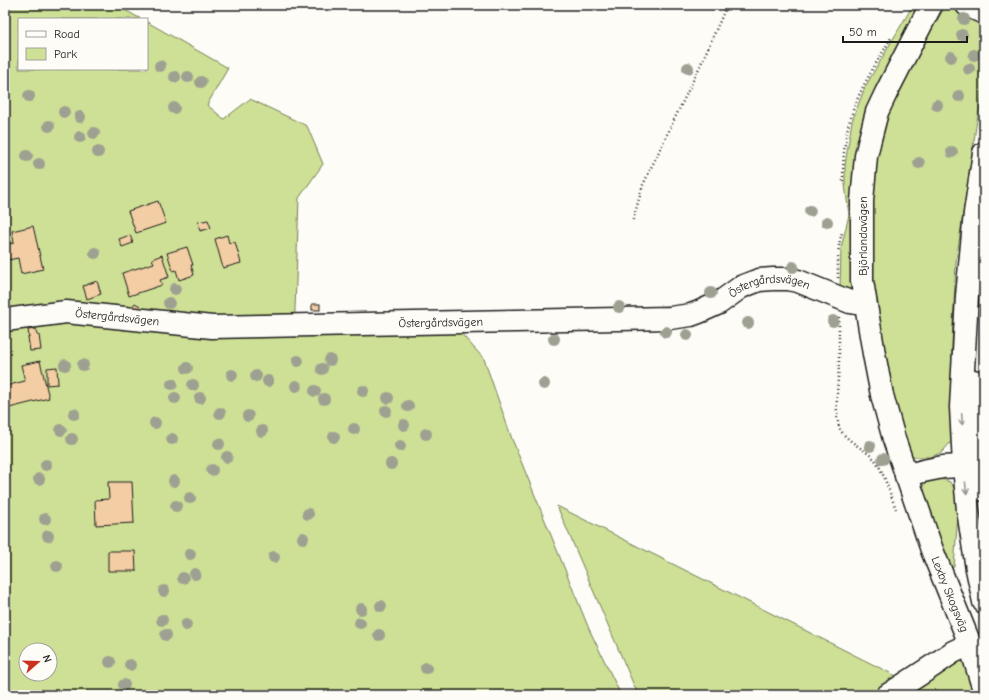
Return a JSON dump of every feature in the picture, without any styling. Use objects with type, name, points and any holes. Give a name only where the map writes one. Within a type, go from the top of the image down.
[{"type":"street","name":"Björlandavägen","points":[[906,476],[882,395],[865,302],[862,281],[862,201],[866,156],[877,112],[931,5]]},
{"type":"street","points":[[967,5],[984,13]]},
{"type":"street","points":[[984,153],[975,213],[967,296],[961,407],[972,465],[984,490]]},
{"type":"street","name":"Östergårdsvägen","points":[[5,320],[66,312],[212,327],[670,318],[691,315],[699,312],[719,303],[742,288],[759,280],[773,279],[798,281],[850,302],[865,302]]},
{"type":"street","points":[[906,476],[943,467],[972,465]]},
{"type":"street","points":[[972,465],[968,510],[977,569],[984,602]]},
{"type":"street","name":"Lexby Skogsväg","points":[[888,695],[953,652],[970,644],[932,550],[906,476]]},
{"type":"street","points":[[970,644],[984,690]]},
{"type":"path","points":[[633,220],[643,185],[700,66],[727,5]]},
{"type":"green space","points":[[5,5],[116,5],[139,18],[18,18],[18,70],[148,70],[148,23],[228,68],[207,105],[224,119],[250,99],[307,126],[323,164],[299,198],[294,337],[418,330],[458,330],[484,359],[512,439],[589,629],[621,695],[5,695]]},
{"type":"green space","points":[[913,5],[922,5],[890,63],[853,285],[846,292],[840,288],[841,248],[849,215],[845,185],[845,165],[852,121],[865,87]]},
{"type":"green space","points":[[946,5],[954,5],[984,18],[984,86],[977,120],[956,262],[952,343],[951,442],[941,453],[930,457],[915,457],[906,452],[889,398],[868,257],[872,189],[879,138],[902,79]]},
{"type":"green space","points":[[942,479],[950,482],[956,491],[958,513],[954,567],[944,568],[919,491],[923,485],[928,482]]},
{"type":"green space","points":[[557,506],[900,678],[876,695],[638,695]]},
{"type":"green space","points":[[951,657],[964,659],[977,695],[903,695]]},
{"type":"building","points":[[158,201],[166,223],[136,233],[128,211]]},
{"type":"building","points":[[208,220],[211,228],[200,231],[198,222]]},
{"type":"building","points":[[33,226],[43,269],[21,274],[18,258],[8,260],[5,245],[14,243],[12,231]]},
{"type":"building","points":[[130,235],[133,243],[122,247],[119,239]]},
{"type":"building","points":[[227,235],[229,243],[235,242],[241,263],[223,268],[215,239]]},
{"type":"building","points":[[187,247],[193,265],[191,265],[194,275],[179,280],[176,270],[173,271],[167,253]]},
{"type":"building","points":[[162,255],[169,277],[160,280],[162,285],[129,296],[122,273],[154,263],[152,259]]},
{"type":"building","points":[[97,281],[101,294],[87,299],[83,286]]},
{"type":"building","points":[[135,303],[140,306],[138,310],[132,307]]},
{"type":"building","points":[[312,304],[320,304],[320,310],[312,310]]},
{"type":"building","points":[[36,329],[37,335],[39,335],[41,350],[30,351],[28,330]]},
{"type":"building","points":[[40,361],[49,398],[5,409],[5,386],[25,381],[21,365]]},
{"type":"building","points":[[57,367],[58,384],[47,385],[47,368]]},
{"type":"building","points":[[108,482],[132,482],[134,523],[96,525],[95,500],[109,499]]},
{"type":"building","points":[[108,551],[135,551],[136,571],[108,571]]}]
